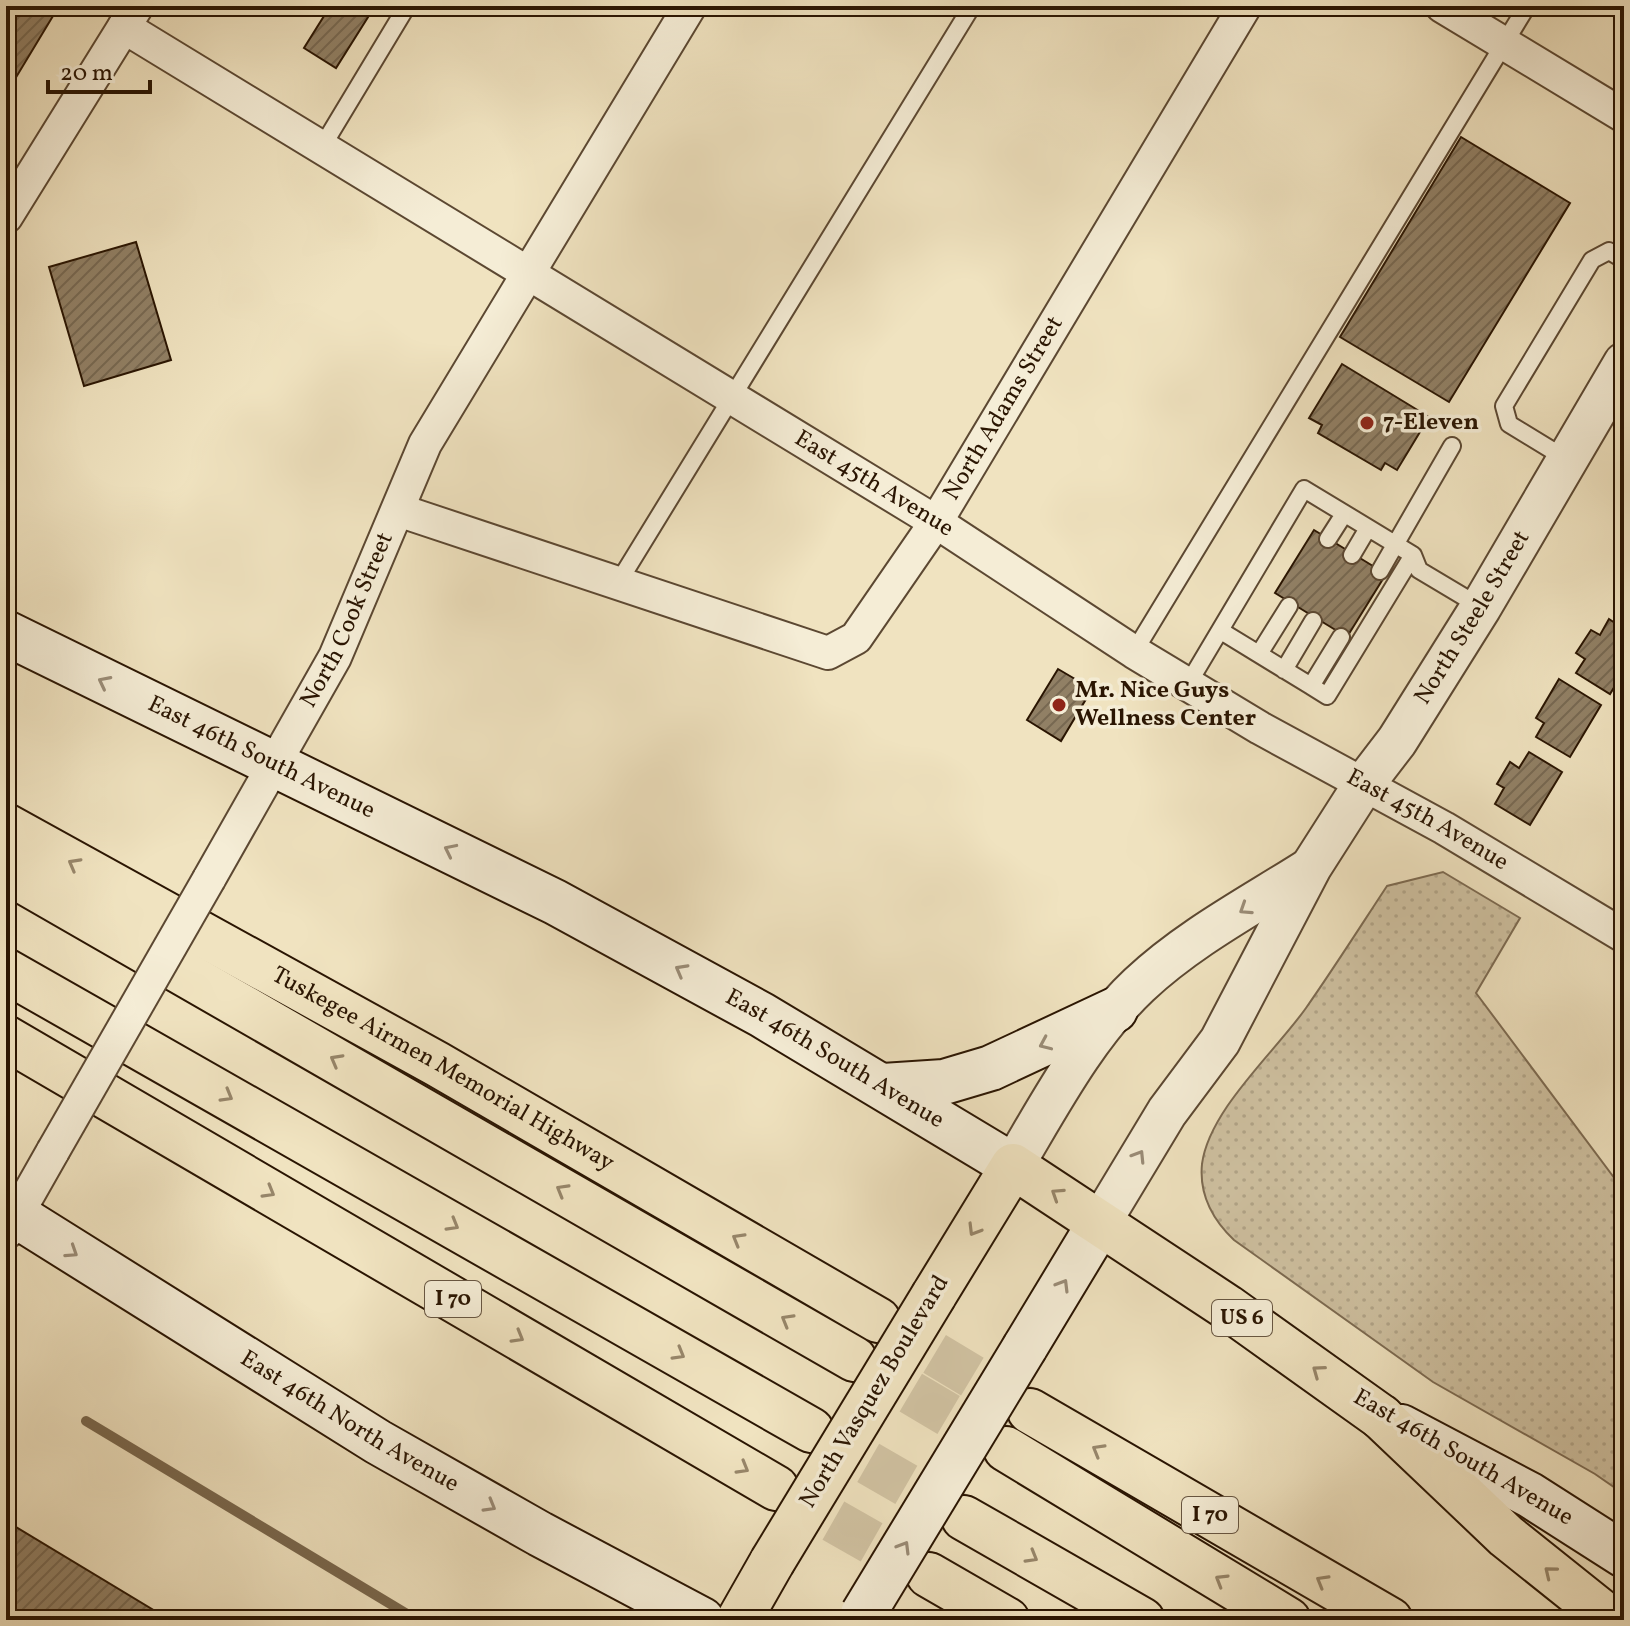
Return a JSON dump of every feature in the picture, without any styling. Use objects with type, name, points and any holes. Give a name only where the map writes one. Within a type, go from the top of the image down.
[{"type":"highway","name":"Tuskegee Airmen Memorial Highway","points":[[6,826],[437,1064],[878,1320]]},
{"type":"highway","points":[[6,871],[854,1359]]},
{"type":"highway","points":[[6,971],[811,1430]]},
{"type":"highway","name":"I 70","points":[[6,1038],[776,1488]]},
{"type":"highway","name":"East 46th South Avenue","points":[[1013,1166],[1381,1417]]},
{"type":"highway","name":"North Vasquez Boulevard","points":[[739,1620],[1013,1166]]},
{"type":"highway","name":"I 70","points":[[1030,1411],[1390,1620]]},
{"type":"highway","name":"US 6","points":[[1381,1417],[1506,1536],[1611,1620]]},
{"type":"highway","points":[[1006,1449],[1288,1620]]},
{"type":"highway","points":[[964,1518],[1142,1620]]},
{"type":"highway","points":[[929,1575],[1007,1620]]},
{"type":"main road","name":"East 46th South Avenue","points":[[6,633],[555,902],[749,1008],[1013,1166]]},
{"type":"main road","points":[[883,1086],[944,1082],[979,1072],[1115,1010]]},
{"type":"main road","name":"East 46th North Avenue","points":[[9,1220],[378,1442],[702,1620]]},
{"type":"main road","points":[[861,1617],[1100,1223]]},
{"type":"main road","name":"East 46th South Avenue","points":[[1381,1417],[1530,1495],[1624,1555]]},
{"type":"street","name":"North Cook Street","points":[[9,1220],[53,1151],[274,766],[351,625],[425,444],[690,6]]},
{"type":"street","name":"North Adams Street","points":[[398,510],[828,653],[856,638],[936,522],[1245,6]]},
{"type":"street","points":[[1442,6],[1624,116]]},
{"type":"street","name":"East 45th Avenue","points":[[130,16],[322,147],[936,522],[1134,652],[1624,936]]},
{"type":"street","points":[[6,217],[130,16]]},
{"type":"street","name":"North Steele Street","points":[[1100,1223],[1167,1112],[1220,1041],[1311,867],[1364,784],[1397,741],[1481,607],[1624,363]]},
{"type":"street","name":"North Steele Street","points":[[1013,1166],[1082,1056],[1115,1010],[1139,985],[1188,946],[1311,867]]},
{"type":"lane","points":[[322,147],[407,6]]},
{"type":"lane","points":[[618,583],[972,6]]},
{"type":"lane","points":[[1134,652],[1527,6]]},
{"type":"lane","points":[[1568,460],[1509,424],[1504,406],[1592,260],[1609,251],[1624,260]]},
{"type":"lane","points":[[1380,571],[1452,446]]},
{"type":"lane","points":[[1188,684],[1304,489],[1413,555],[1419,570],[1481,607]]},
{"type":"lane","points":[[1328,539],[1344,514]]},
{"type":"lane","points":[[1352,555],[1368,528]]},
{"type":"lane","points":[[1221,631],[1327,696],[1413,555]]},
{"type":"lane","points":[[1259,654],[1289,606]]},
{"type":"lane","points":[[1284,670],[1313,621]]},
{"type":"lane","points":[[1311,686],[1341,637]]},
{"type":"shaded area","points":[[1443,872],[1520,918],[1476,993],[1624,1191],[1624,1494],[1595,1474],[1433,1382],[1234,1240],[1214,1215],[1205,1196],[1202,1164],[1217,1123],[1245,1082],[1306,1008],[1387,886]]},
{"type":"building","points":[[6,6],[59,6],[6,94]]},
{"type":"building","points":[[326,6],[375,6],[336,68],[304,48],[329,8]]},
{"type":"building","points":[[1461,137],[1570,203],[1449,402],[1340,337]]},
{"type":"building","points":[[136,242],[171,360],[84,386],[49,267]]},
{"type":"building","points":[[1342,364],[1429,417],[1397,470],[1385,463],[1381,470],[1318,433],[1322,425],[1309,418]]},
{"type":"building","points":[[1314,530],[1386,574],[1347,637],[1275,593]]},
{"type":"building","points":[[1624,591],[1624,610],[1616,605]]},
{"type":"building","points":[[1609,619],[1624,629],[1624,671],[1610,694],[1576,673],[1585,659],[1576,653],[1591,630],[1600,635]]},
{"type":"building","name":"Mr. Nice Guys Wellness Center","points":[[1058,669],[1092,689],[1061,741],[1027,720]]},
{"type":"building","points":[[1559,679],[1601,705],[1570,757],[1536,737],[1544,723],[1536,718]]},
{"type":"building","points":[[1529,752],[1562,772],[1530,825],[1495,804],[1504,788],[1497,784],[1510,762],[1519,768]]},
{"type":"building","points":[[6,1521],[170,1620],[6,1620]]},
{"type":"waterway","points":[[86,1421],[417,1620]]},
{"type":"tunnel","points":[[878,1320],[1030,1411]]},
{"type":"tunnel","points":[[854,1359],[1006,1449]]},
{"type":"tunnel","points":[[811,1430],[964,1518]]},
{"type":"tunnel","points":[[776,1488],[929,1575]]},
{"type":"place","name":"7-Eleven","points":[[1367,423]]},
{"type":"place","name":"Mr. Nice Guys Wellness Center","points":[[1059,705]]}]
